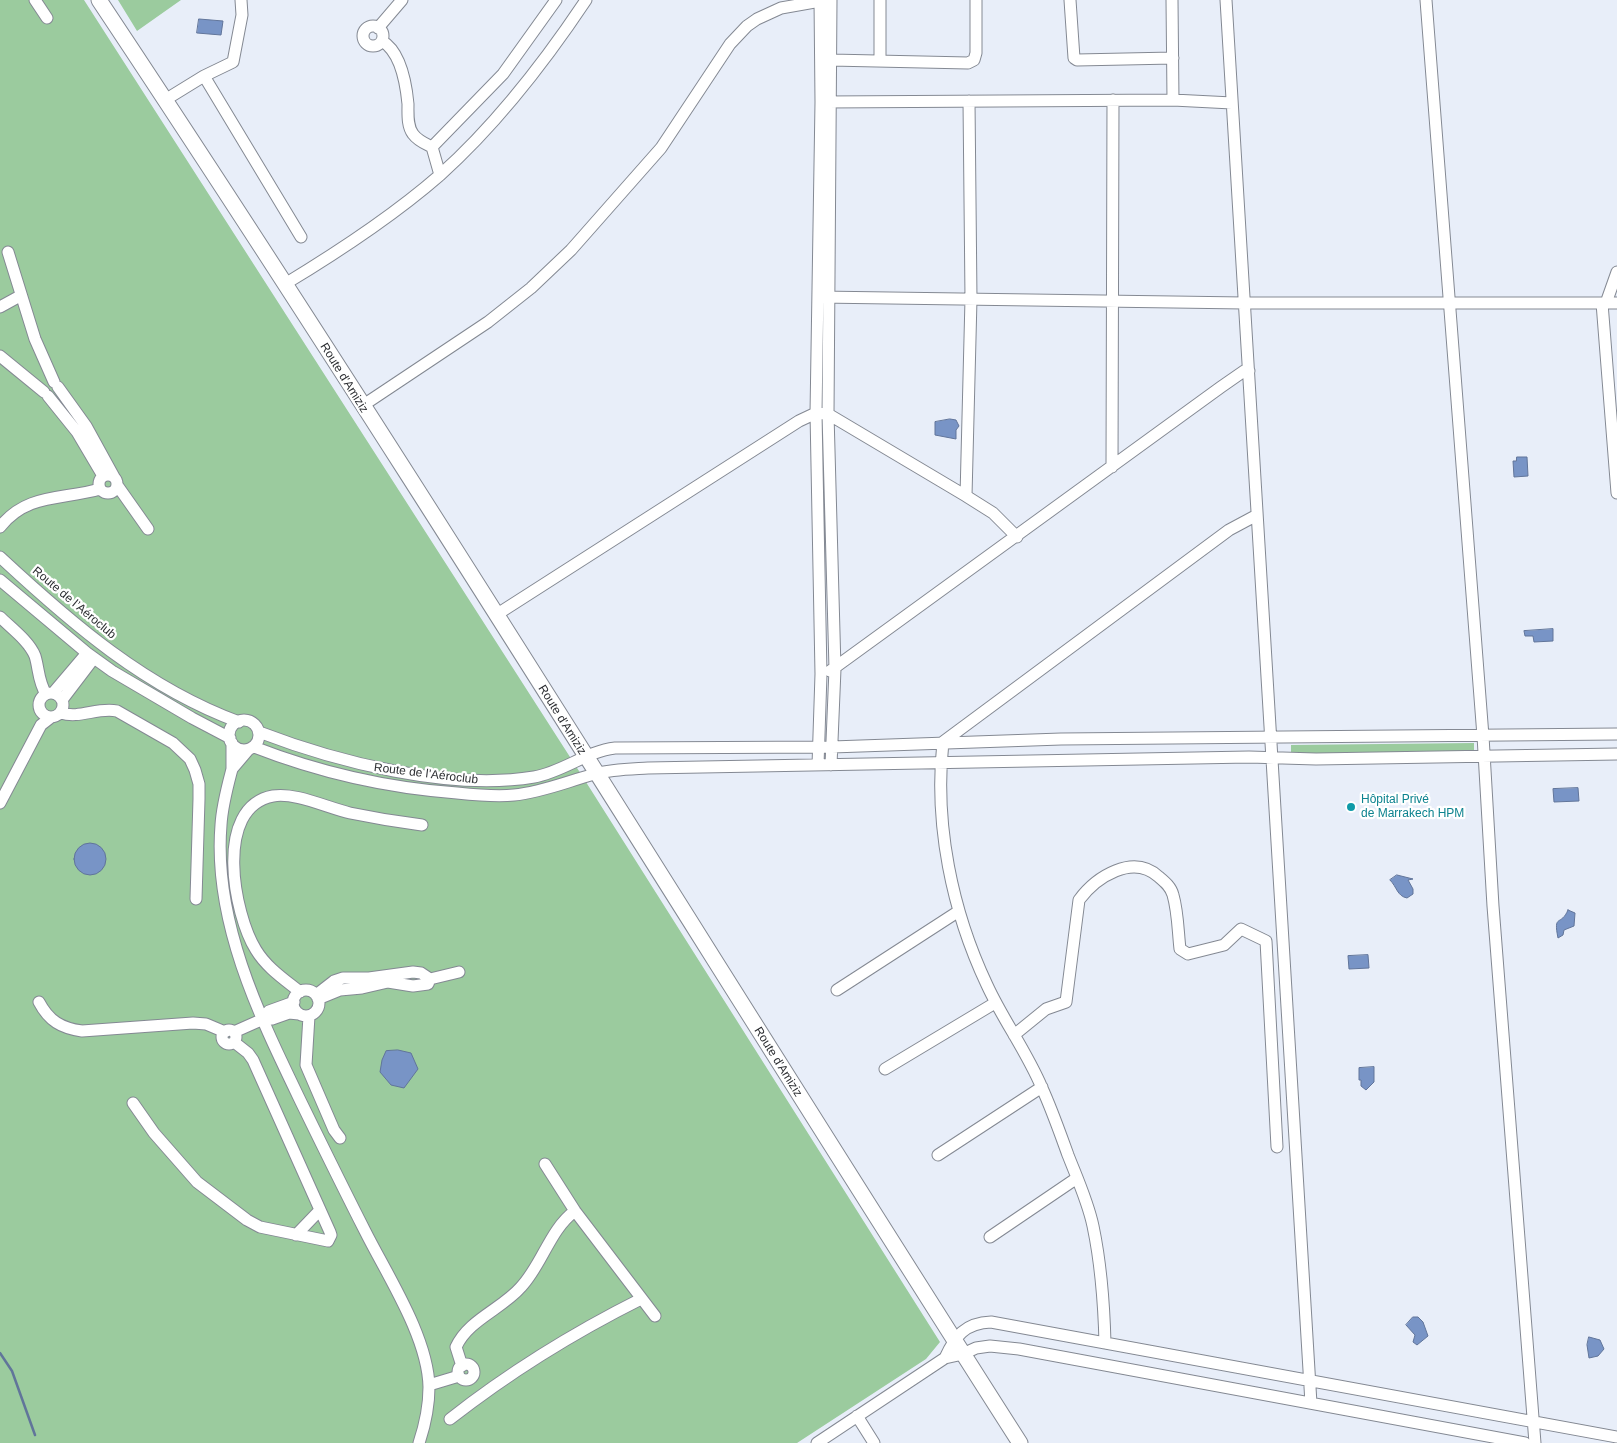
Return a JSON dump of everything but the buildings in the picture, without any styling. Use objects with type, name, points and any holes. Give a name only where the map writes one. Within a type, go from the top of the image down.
[{"type":"main road","name":"Route d'Amiziz","points":[[99,0],[496,615],[1020,1443]]},
{"type":"street","points":[[35,0],[47,18]]},
{"type":"street","points":[[165,100],[204,76],[233,62],[242,15],[241,0]]},
{"type":"street","points":[[382,41],[373,46],[364,42],[363,37],[368,28],[378,28],[402,0]]},
{"type":"street","points":[[432,147],[503,74],[556,0]]},
{"type":"street","points":[[284,284],[374,226],[440,175],[516,95],[586,0]]},
{"type":"street","points":[[826,0],[831,60],[826,102]]},
{"type":"street","points":[[826,0],[825,297],[835,669],[831,765]]},
{"type":"street","points":[[362,406],[476,331],[531,288],[571,250],[661,148],[730,44],[743,30],[757,19],[781,8],[826,0]]},
{"type":"street","points":[[880,0],[880,61]]},
{"type":"street","points":[[831,60],[968,63],[974,60],[976,53],[976,0]]},
{"type":"street","points":[[1070,0],[1074,58],[1078,60],[1173,58]]},
{"type":"street","points":[[1172,0],[1173,100]]},
{"type":"street","points":[[1226,0],[1311,1403]]},
{"type":"street","points":[[1426,0],[1483,736],[1534,1443]]},
{"type":"street","points":[[378,28],[383,36],[382,41]]},
{"type":"street","points":[[382,41],[390,46],[405,82],[409,126],[412,133],[417,139],[432,147],[440,175]]},
{"type":"street","points":[[204,76],[301,237]]},
{"type":"street","points":[[1112,467],[1113,100]]},
{"type":"street","points":[[826,102],[1173,100],[1232,103]]},
{"type":"street","points":[[966,496],[971,299],[969,101]]},
{"type":"street","points":[[0,527],[23,506],[49,498],[100,489],[108,494],[116,489],[86,426],[56,384],[20,296],[8,252]]},
{"type":"street","points":[[1617,272],[1609,303],[1617,493]]},
{"type":"street","points":[[0,307],[20,296]]},
{"type":"street","points":[[825,297],[1112,299],[1244,303],[1450,301],[1609,303]]},
{"type":"street","points":[[818,765],[821,674],[816,413],[825,297]]},
{"type":"street","points":[[0,356],[46,394],[77,432],[148,529]]},
{"type":"street","points":[[821,674],[835,669],[1221,387],[1244,371],[1249,371]]},
{"type":"street","points":[[46,394],[46,384],[56,384]]},
{"type":"street","points":[[496,615],[672,501],[799,421],[816,413],[828,414],[966,496],[1003,521],[1017,537]]},
{"type":"street","points":[[100,489],[99,482],[112,479]]},
{"type":"street","points":[[1105,1343],[1105,1315],[1093,1225],[1042,1087],[995,1003],[972,950],[959,911],[946,846],[940,764],[943,742],[1229,530],[1257,515]]},
{"type":"street","name":"Route de l’Aéroclub","points":[[0,557],[61,613],[106,649],[198,705],[239,722]]},
{"type":"street","points":[[0,580],[90,655],[175,709],[231,740],[238,748],[252,748]]},
{"type":"street","points":[[0,618],[30,648],[35,656],[40,683],[63,707],[61,712]]},
{"type":"street","points":[[44,718],[39,702],[54,696],[90,655]]},
{"type":"street","points":[[0,803],[44,718],[61,712],[80,715],[108,709],[117,711],[172,743],[190,759],[199,784],[196,899]]},
{"type":"street","points":[[232,769],[258,740],[259,732],[249,721],[239,722],[232,728],[232,769],[220,826],[223,888],[232,932],[241,963],[262,1019],[340,1182],[415,1330],[422,1351],[429,1385],[426,1420],[419,1443]]},
{"type":"street","name":"Route de l’Aéroclub","points":[[259,732],[343,759],[440,777],[482,780],[534,776],[555,772],[604,749],[615,748],[832,747],[1061,739],[1617,734]]},
{"type":"street","points":[[1061,739],[1062,761]]},
{"type":"street","name":"Route de l’Aéroclub","points":[[252,748],[329,772],[392,785],[438,792],[512,795],[539,791],[596,773],[648,768],[1272,758],[1316,760],[1617,754]]},
{"type":"street","points":[[297,997],[264,962],[248,935],[241,916],[234,866],[234,845],[240,824],[247,812],[255,803],[264,798],[287,796],[349,813],[422,825]]},
{"type":"street","points":[[1014,1035],[1046,1009],[1066,1002],[1080,900],[1088,888],[1115,871],[1128,867],[1142,868],[1156,874],[1167,884],[1173,894],[1180,949],[1188,954],[1224,945],[1241,929],[1266,941],[1276,1147]]},
{"type":"street","points":[[837,990],[959,911]]},
{"type":"street","points":[[317,997],[340,990],[362,988],[388,982],[421,987],[428,984],[430,979],[458,972]]},
{"type":"street","points":[[231,1035],[262,1019],[269,1011],[310,991],[317,997]]},
{"type":"street","points":[[297,997],[295,1009],[304,1015]]},
{"type":"street","points":[[262,1019],[272,1020],[289,1013],[304,1015],[316,1011],[317,997]]},
{"type":"street","points":[[39,1002],[46,1015],[56,1024],[69,1029],[82,1031],[193,1023],[206,1024],[231,1035],[253,1060],[330,1232],[330,1239],[322,1242],[260,1226],[247,1220],[197,1182],[154,1132],[133,1103]]},
{"type":"street","points":[[885,1069],[995,1003]]},
{"type":"street","points":[[304,1015],[306,1065],[334,1130],[340,1138]]},
{"type":"street","points":[[938,1156],[1042,1087]]},
{"type":"street","points":[[545,1164],[575,1211],[655,1316]]},
{"type":"street","points":[[990,1237],[1077,1178]]},
{"type":"street","points":[[296,1235],[320,1210]]},
{"type":"street","points":[[483,1393],[464,1374],[456,1347],[462,1336],[521,1287],[534,1272],[566,1219],[575,1211]]},
{"type":"street","points":[[450,1419],[483,1393],[540,1354],[593,1323],[641,1299]]},
{"type":"street","points":[[945,1358],[953,1339],[979,1322],[991,1322],[1617,1437]]},
{"type":"street","points":[[817,1443],[945,1358],[963,1354],[976,1348],[990,1346],[1019,1349],[1525,1443]]},
{"type":"street","points":[[429,1385],[464,1374]]},
{"type":"street","points":[[857,1416],[874,1443]]},
{"type":"green space","points":[[0,0],[84,0],[579,771],[940,1342],[926,1359],[797,1443],[0,1443]]},
{"type":"green space","points":[[118,0],[181,0],[137,31]]},
{"type":"green space","points":[[1474,743],[1474,753],[1291,755],[1291,745]]},
{"type":"water","points":[[199,19],[223,21],[221,35],[197,33]]},
{"type":"water","points":[[950,419],[956,420],[959,426],[956,430],[956,439],[935,435],[935,422]]},
{"type":"water","points":[[1517,457],[1527,457],[1528,476],[1514,477],[1513,461],[1516,461]]},
{"type":"water","points":[[1553,629],[1553,641],[1534,642],[1533,636],[1525,636],[1524,631]]},
{"type":"water","points":[[1578,788],[1579,801],[1554,802],[1553,789]]},
{"type":"water","points":[[90,843],[96,844],[101,848],[105,853],[105,865],[101,870],[96,874],[90,875],[84,874],[79,870],[75,865],[74,859],[75,853],[79,848],[84,844]]},
{"type":"water","points":[[1397,875],[1413,879],[1408,880],[1413,889],[1413,894],[1407,898],[1399,893],[1390,880]]},
{"type":"water","points":[[1568,910],[1575,913],[1574,926],[1564,930],[1563,935],[1558,938],[1556,925]]},
{"type":"water","points":[[1368,955],[1369,968],[1349,969],[1348,956]]},
{"type":"water","points":[[398,1050],[411,1053],[418,1069],[404,1088],[391,1085],[380,1072],[386,1051]]},
{"type":"water","points":[[1374,1067],[1374,1082],[1366,1090],[1361,1086],[1361,1080],[1359,1080],[1359,1068]]},
{"type":"water","points":[[1413,1317],[1418,1317],[1423,1322],[1428,1336],[1417,1345],[1413,1342],[1415,1335],[1406,1325]]},
{"type":"water","points":[[1589,1337],[1600,1340],[1604,1349],[1598,1356],[1589,1358],[1587,1345]]},
{"type":"waterway","points":[[0,1353],[12,1371],[35,1435]]},
{"type":"place","name":"Hôpital Privé de Marrakech HPM","points":[[1351,807]]}]
